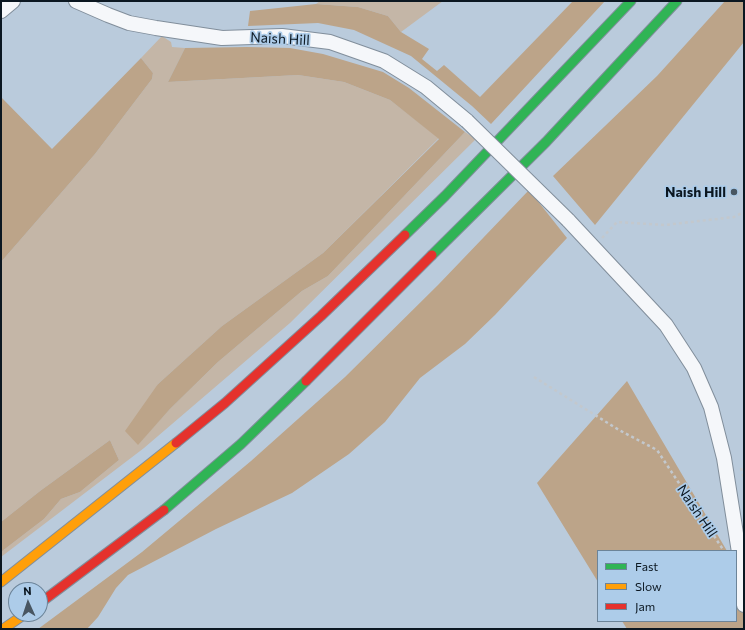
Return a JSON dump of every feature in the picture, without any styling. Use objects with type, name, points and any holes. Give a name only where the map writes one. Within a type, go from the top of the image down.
[{"type":"highway","points":[[1,582],[149,466],[219,408],[321,316],[445,196],[631,1]]},
{"type":"highway","points":[[48,597],[156,517],[241,444],[546,142],[677,1]]},
{"type":"highway","points":[[3,629],[13,622]]},
{"type":"street","points":[[1,11],[13,1]]},
{"type":"street","name":"Naish Hill","points":[[76,1],[108,16],[129,23],[156,28],[222,38],[282,36],[330,42],[384,61],[426,87],[467,122],[568,220],[666,325],[694,368],[711,407],[724,458],[741,565],[744,606]]},
{"type":"path","points":[[593,247],[617,222],[665,225],[734,217],[744,212]]},
{"type":"path","name":"Naish Hill","points":[[534,377],[619,430],[657,450],[723,550]]},
{"type":"shaded area","points":[[320,1],[443,1],[401,32],[388,16],[358,7],[316,4]]},
{"type":"shaded area","points":[[573,1],[605,1],[491,124],[472,106],[411,56],[354,30],[318,23],[248,26],[250,11],[316,4],[358,7],[388,16],[401,32],[429,49],[422,59],[437,71],[444,65],[480,97]]},
{"type":"shaded area","points":[[725,1],[744,1],[744,42],[595,225],[553,176],[657,76]]},
{"type":"shaded area","points":[[162,36],[171,42],[172,47],[185,48],[168,82],[298,75],[344,82],[390,100],[439,138],[323,253],[222,326],[158,384],[138,444],[170,409],[218,362],[302,291],[328,276],[465,132],[476,139],[290,323],[144,448],[1,557],[1,552],[44,519],[61,499],[80,492],[119,460],[110,440],[40,491],[1,522],[1,262],[95,154],[152,79],[153,73],[141,58]]},
{"type":"shaded area","points":[[185,48],[290,48],[323,54],[383,72],[409,88],[465,132],[328,276],[302,291],[218,362],[170,409],[138,445],[125,431],[158,384],[222,326],[323,253],[439,139],[390,100],[344,82],[298,75],[168,82]]},
{"type":"shaded area","points":[[141,58],[153,73],[152,79],[95,154],[1,262],[1,97],[52,149]]},
{"type":"shaded area","points":[[529,190],[567,238],[495,315],[465,344],[420,378],[385,422],[349,454],[292,493],[216,529],[128,575],[116,588],[98,617],[87,629],[38,629],[142,552],[251,461],[345,377],[438,285]]},
{"type":"shaded area","points":[[627,381],[726,550],[597,550],[597,580],[537,483]]},
{"type":"shaded area","points":[[110,440],[119,460],[80,492],[61,499],[44,519],[1,552],[1,522],[40,491]]},
{"type":"shaded area","points":[[737,575],[744,597],[744,629],[627,629],[623,622],[737,622]]},
{"type":"traffic: fast","points":[[405,235],[445,196],[631,1]]},
{"type":"traffic: fast","points":[[432,255],[546,142],[677,1]]},
{"type":"traffic: fast","points":[[164,510],[241,444],[306,381]]},
{"type":"traffic: slow","points":[[1,582],[176,443]]},
{"type":"traffic: slow","points":[[3,629],[13,622]]},
{"type":"traffic: jam","points":[[176,443],[225,403],[321,316],[405,235]]},
{"type":"traffic: jam","points":[[306,381],[432,255]]},
{"type":"traffic: jam","points":[[48,597],[164,510]]},
{"type":"place","name":"Naish Hill","points":[[734,192]]}]
